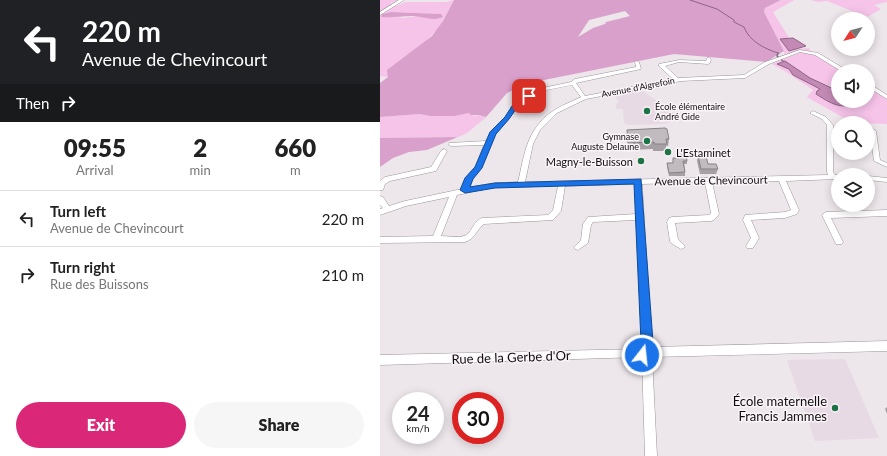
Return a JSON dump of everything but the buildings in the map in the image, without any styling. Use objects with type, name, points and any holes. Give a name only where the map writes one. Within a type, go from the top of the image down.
[{"type":"street","points":[[380,14],[402,0]]},
{"type":"street","name":"Avenue d'Aigrefoin","points":[[521,184],[530,144],[537,129],[555,112],[584,98],[678,80],[745,76],[767,63],[802,51],[816,54],[833,64]]},
{"type":"street","points":[[678,80],[661,65],[678,61],[708,63],[709,59]]},
{"type":"street","points":[[465,190],[469,178],[478,168],[492,134],[507,118],[518,101],[540,90],[639,68],[637,62]]},
{"type":"street","points":[[573,83],[584,98]]},
{"type":"street","points":[[875,89],[887,97]]},
{"type":"street","points":[[813,113],[824,118],[830,125],[831,173]]},
{"type":"street","points":[[451,144],[489,143]]},
{"type":"street","points":[[875,146],[877,161],[887,165]]},
{"type":"street","points":[[380,188],[382,183],[388,179],[434,169],[444,151]]},
{"type":"street","points":[[750,246],[755,238],[747,220],[748,217],[785,216],[794,212],[795,210],[781,178]]},
{"type":"street","name":"Avenue de Chevincourt","points":[[384,210],[465,190],[495,185],[781,178],[831,179]]},
{"type":"street","points":[[875,179],[887,180]]},
{"type":"street","points":[[681,246],[674,241],[672,220],[708,219],[713,217],[715,214],[708,180]]},
{"type":"street","points":[[638,181],[651,456]]},
{"type":"street","points":[[380,240],[468,238],[473,234],[476,225],[482,221],[550,218],[556,214],[562,183]]},
{"type":"street","points":[[436,239],[454,193]]},
{"type":"street","points":[[380,199],[384,210]]},
{"type":"street","points":[[839,242],[826,215],[887,213]]},
{"type":"street","points":[[578,247],[585,241],[587,224],[591,219],[640,217]]},
{"type":"street","name":"Rue de la Gerbe d'Or","points":[[380,360],[887,346]]},
{"type":"shaded area","points":[[380,0],[398,0],[390,3],[396,6],[406,2],[446,2],[454,0],[439,28],[388,77],[380,76],[380,13],[383,9],[380,11]],"holes":[[[391,12],[441,14],[443,17],[437,19],[419,16],[403,18],[382,14]]]},
{"type":"shaded area","points":[[454,0],[781,0],[765,8],[764,12],[784,51],[766,62],[674,54],[529,83],[507,93],[486,117],[471,115],[469,113],[454,116],[430,116],[420,114],[380,117],[380,83],[388,77],[387,70],[432,36],[443,21]],"holes":[[[625,11],[630,16],[606,22],[605,24],[593,28],[578,37],[589,20]]]},
{"type":"shaded area","points":[[782,0],[794,0],[773,12],[796,49],[809,48],[810,51],[800,50],[784,54],[784,51],[764,12],[765,8]]},
{"type":"shaded area","points":[[811,0],[887,0],[887,2],[874,5],[881,9],[875,12],[854,12],[827,1],[818,2]]},
{"type":"shaded area","points":[[391,12],[441,14],[443,17],[432,19],[416,16],[381,17],[382,14]]},
{"type":"shaded area","points":[[793,38],[806,46],[789,51],[780,39]]},
{"type":"shaded area","points":[[801,52],[813,53],[831,64],[831,108],[875,108],[875,91],[887,99],[887,124],[875,124],[875,116],[840,116],[807,97],[813,90],[772,64]]},
{"type":"shaded area","points":[[785,61],[810,78],[831,88],[831,103],[816,94],[820,89],[793,75],[789,69],[777,64]]},
{"type":"shaded area","name":"École élémentaire André Gide","points":[[640,89],[675,114],[676,120],[665,124],[628,125],[624,123],[623,109],[616,109],[616,104],[619,101],[611,94]]},
{"type":"shaded area","points":[[470,113],[474,116],[479,115],[486,117],[467,133],[457,137],[380,138],[380,117],[420,114],[430,116]]},
{"type":"shaded area","points":[[467,133],[427,150],[409,152],[393,158],[380,167],[380,138],[457,137]]},
{"type":"shaded area","name":"École maternelle Francis Jammes","points":[[845,359],[879,438],[815,441],[787,360]]},
{"type":"waterway","points":[[690,0],[717,9],[734,20],[734,22],[744,27],[746,32],[758,44],[778,53]]},
{"type":"waterway","points":[[778,53],[777,56],[783,61]]},
{"type":"place","name":"École élémentaire André Gide","points":[[647,111]]},
{"type":"place","name":"Gymnase Auguste Delaune","points":[[647,141]]},
{"type":"place","name":"L'Estaminet","points":[[668,152]]},
{"type":"place","name":"Magny-le-Buisson","points":[[641,161]]},
{"type":"place","name":"École maternelle Francis Jammes","points":[[835,408]]},
{"type":"route","points":[[529,96],[518,101],[507,118],[492,134],[478,168],[469,178],[465,190],[495,185],[638,181],[647,342],[647,348],[642,350],[642,355]]}]
